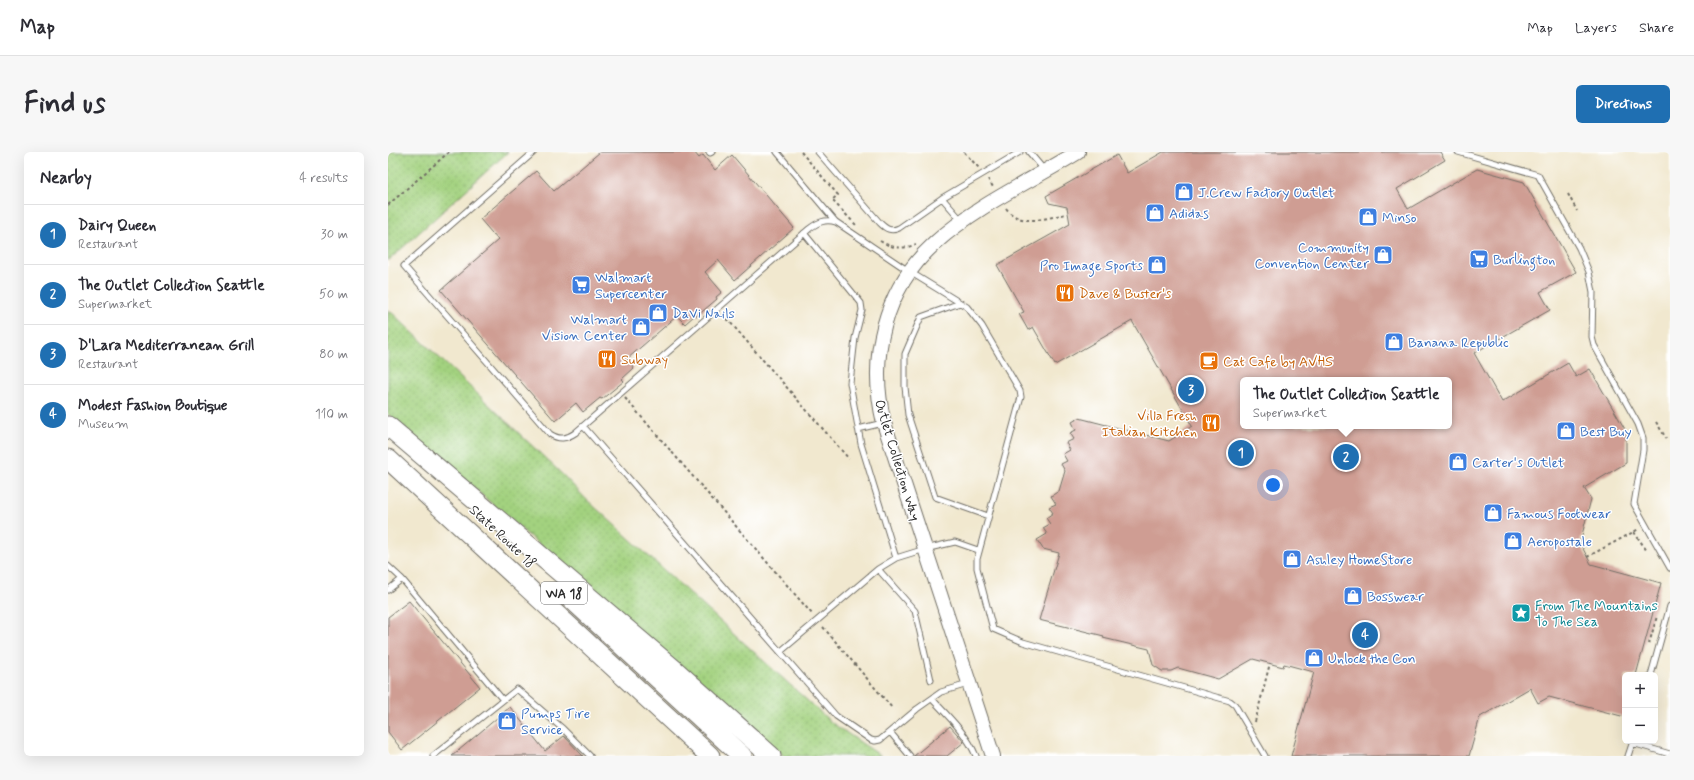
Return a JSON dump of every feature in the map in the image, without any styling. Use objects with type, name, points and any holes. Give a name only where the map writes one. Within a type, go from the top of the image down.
[{"type":"highway","name":"State Route 18","points":[[388,427],[742,756]]},
{"type":"highway","points":[[388,427],[676,671],[771,756]]},
{"type":"highway","name":"State Route 18","points":[[388,459],[710,756]]},
{"type":"highway","points":[[566,622],[693,756]]},
{"type":"street","name":"Outlet Collection Way","points":[[991,755],[884,423],[879,400],[877,380],[881,335],[896,295],[910,272],[925,253],[946,234],[976,212],[1078,152]]},
{"type":"lane","points":[[534,152],[404,266],[547,432],[554,437],[565,438],[575,433],[816,224],[822,221],[830,220],[836,222],[910,272],[967,307],[973,313],[1021,394],[978,550],[977,568],[993,629],[1023,642],[1230,701],[1235,705],[1265,756]]},
{"type":"lane","points":[[777,152],[836,222]]},
{"type":"lane","points":[[818,152],[886,229],[897,229],[942,198],[1020,152]]},
{"type":"lane","points":[[1029,152],[1046,171]]},
{"type":"lane","points":[[1458,152],[1538,175],[1585,260],[1593,292],[1592,338],[1594,345],[1638,424],[1643,438],[1644,450],[1634,503],[1670,568]]},
{"type":"lane","points":[[942,198],[962,222]]},
{"type":"lane","points":[[804,234],[861,303],[862,310],[856,338],[850,383],[858,429],[896,558]]},
{"type":"lane","points":[[960,304],[921,317],[905,354],[905,387],[908,415],[935,497],[988,516]]},
{"type":"lane","points":[[858,429],[884,423]]},
{"type":"lane","points":[[583,426],[836,716],[871,740],[880,740],[941,692],[969,684]]},
{"type":"lane","points":[[780,652],[878,569],[896,558],[955,542],[978,550]]},
{"type":"lane","points":[[388,566],[402,579],[503,700]]},
{"type":"lane","points":[[878,569],[915,611],[931,680]]},
{"type":"lane","points":[[388,590],[402,579]]},
{"type":"lane","points":[[1652,672],[1670,606]]},
{"type":"lane","points":[[433,756],[517,688],[563,729],[590,756]]},
{"type":"lane","points":[[932,699],[958,727],[973,748],[976,756]]},
{"type":"lane","points":[[890,732],[910,756]]},
{"type":"lane","points":[[1628,756],[1631,744]]},
{"type":"lane","points":[[1638,744],[1670,754]]},
{"type":"path","points":[[388,205],[449,152]]},
{"type":"path","points":[[801,152],[838,195],[832,200],[858,227]]},
{"type":"path","points":[[1568,194],[1577,211]]},
{"type":"path","points":[[879,240],[898,248],[910,248],[916,244],[925,253]]},
{"type":"path","points":[[718,308],[849,459]]},
{"type":"path","points":[[621,393],[893,710]]},
{"type":"path","points":[[1656,422],[1666,438]]},
{"type":"path","points":[[1587,556],[1646,526]]},
{"type":"path","points":[[1634,532],[1647,551]]},
{"type":"path","points":[[1649,644],[1657,616]]},
{"type":"path","points":[[1252,733],[1270,663]]},
{"type":"green space","points":[[391,152],[508,152],[388,261],[388,155]]},
{"type":"green space","points":[[388,309],[563,475],[586,499],[832,723],[881,756],[784,756],[388,414]]},
{"type":"building","name":"Walmart Supercenter","points":[[600,152],[694,152],[699,158],[703,155],[715,170],[732,155],[794,228],[735,280],[718,260],[705,272],[722,292],[716,297],[717,299],[685,324],[677,316],[627,359],[634,368],[622,379],[624,381],[602,399],[600,398],[583,412],[576,403],[555,421],[441,290],[498,240],[480,219],[536,171],[554,191]]},
{"type":"building","points":[[1163,152],[1440,152],[1445,160],[1397,189],[1408,209],[1477,169],[1524,182],[1576,272],[1540,292],[1550,310],[1474,353],[1502,402],[1568,363],[1576,377],[1590,369],[1626,431],[1626,463],[1584,488],[1591,499],[1580,543],[1591,564],[1661,583],[1637,672],[1622,672],[1622,716],[1549,697],[1538,703],[1530,688],[1480,717],[1469,756],[1291,756],[1314,672],[1284,664],[1283,667],[1253,659],[1218,679],[1178,668],[1171,671],[1162,671],[1153,665],[1149,649],[1039,620],[1059,553],[1043,549],[1037,540],[1047,534],[1043,528],[1050,524],[1046,518],[1053,513],[1049,507],[1056,504],[1051,496],[1059,491],[1065,471],[1061,464],[1067,461],[1063,454],[1070,450],[1066,443],[1074,439],[1070,433],[1076,430],[1072,422],[1079,418],[1169,441],[1192,426],[1132,321],[1055,365],[1033,327],[1028,330],[1019,314],[1024,312],[997,265],[1070,224],[1067,207],[1049,203],[1046,196],[1117,155],[1127,173]]},
{"type":"building","points":[[409,601],[480,687],[402,750],[388,732],[388,617]]},
{"type":"building","name":"Pumps Tire Service","points":[[510,707],[545,751],[564,736],[583,756],[452,756]]},
{"type":"building","points":[[950,726],[964,742],[947,756],[914,756]]},
{"type":"place","name":"J.Crew Factory Outlet","points":[[1184,192]]},
{"type":"place","name":"Adidas","points":[[1155,213]]},
{"type":"place","name":"Minso","points":[[1368,217]]},
{"type":"place","name":"Community Convention Center","points":[[1383,255]]},
{"type":"place","name":"Burlington","points":[[1479,259]]},
{"type":"place","name":"Pro Image Sports","points":[[1157,265]]},
{"type":"place","name":"Walmart Supercenter","points":[[581,285]]},
{"type":"place","name":"Dave & Buster's","points":[[1065,293]]},
{"type":"place","name":"DaVi Nails","points":[[658,313]]},
{"type":"place","name":"Walmart Vision Center","points":[[641,327]]},
{"type":"place","name":"Banana Republic","points":[[1394,342]]},
{"type":"place","name":"Subway","points":[[607,359]]},
{"type":"place","name":"Cat Cafe by AVHS","points":[[1209,361]]},
{"type":"place","name":"D'Lara Mediterranean Grill","points":[[1191,390]]},
{"type":"place","name":"Villa Fresh Italian Kitchen","points":[[1211,423]]},
{"type":"place","name":"Best Buy","points":[[1566,431]]},
{"type":"place","name":"Dairy Queen","points":[[1241,453]]},
{"type":"place","name":"The Outlet Collection Seattle","points":[[1346,457]]},
{"type":"place","name":"Carter's Outlet","points":[[1458,462]]},
{"type":"place","name":"Famous Footwear","points":[[1493,513]]},
{"type":"place","name":"Aeropostale","points":[[1513,541]]},
{"type":"place","name":"Ashley HomeStore","points":[[1292,559]]},
{"type":"place","name":"Bosswear","points":[[1353,596]]},
{"type":"place","name":"From The Mountains To The Sea","points":[[1521,613]]},
{"type":"place","name":"Modest Fashion Boutique","points":[[1365,635]]},
{"type":"place","name":"Unlock the Con","points":[[1314,658]]},
{"type":"place","name":"Pumps Tire Service","points":[[507,721]]}]
